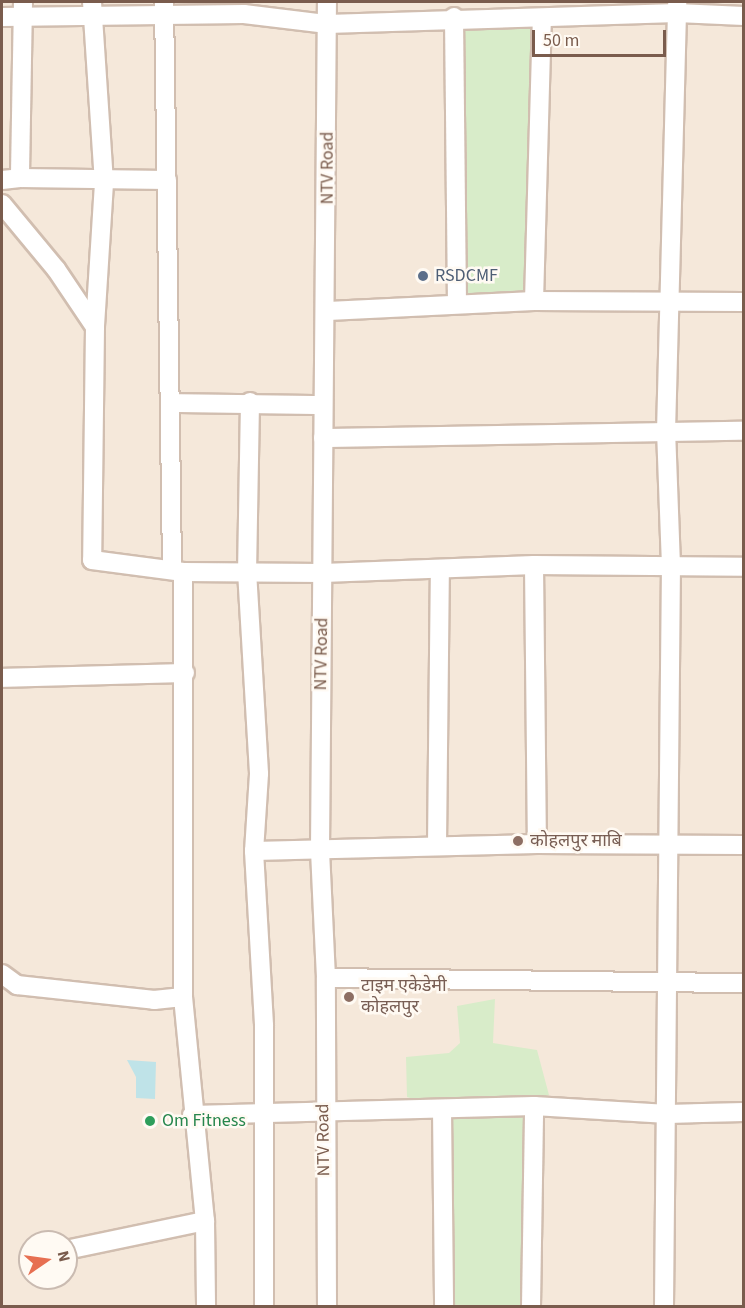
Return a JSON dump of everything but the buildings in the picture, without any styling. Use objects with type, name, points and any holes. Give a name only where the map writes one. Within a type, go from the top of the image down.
[{"type":"street","name":"NTV Road","points":[[327,2],[328,311],[323,405],[320,850],[326,978],[322,1116],[327,1306]]},
{"type":"street","points":[[2,17],[23,9],[164,7],[244,8],[327,24],[454,17],[542,18],[677,7],[744,16]]},
{"type":"street","points":[[164,7],[171,403],[185,673],[183,997],[192,1115],[205,1221],[206,1306]]},
{"type":"street","points":[[664,1306],[668,1114],[670,566],[666,432],[677,7]]},
{"type":"street","points":[[92,8],[104,183],[94,327],[92,560],[178,569],[323,573],[534,565],[744,567]]},
{"type":"street","points":[[20,178],[23,9]]},
{"type":"street","points":[[454,17],[457,303]]},
{"type":"street","points":[[534,301],[542,18]]},
{"type":"street","points":[[2,180],[20,178],[104,183],[167,180]]},
{"type":"street","points":[[2,204],[56,269],[94,327]]},
{"type":"street","points":[[328,311],[534,301],[668,304],[744,302]]},
{"type":"street","points":[[171,403],[250,402],[323,405]]},
{"type":"street","points":[[250,402],[247,571],[259,774],[254,851],[263,991],[264,1306]]},
{"type":"street","points":[[323,438],[744,431]]},
{"type":"street","points":[[534,565],[537,843]]},
{"type":"street","points":[[437,845],[441,569]]},
{"type":"street","points":[[2,678],[185,673]]},
{"type":"street","points":[[254,851],[537,843],[744,845]]},
{"type":"street","points":[[2,974],[17,985],[154,1000],[183,997]]},
{"type":"street","points":[[326,978],[744,982]]},
{"type":"street","points":[[192,1115],[263,1118],[534,1106],[668,1114],[744,1112]]},
{"type":"street","points":[[531,1306],[534,1106]]},
{"type":"street","points":[[442,1110],[444,1306]]},
{"type":"street","points":[[78,1247],[205,1221]]},
{"type":"shaded area","points":[[2,2],[743,2],[743,1306],[2,1306]]},
{"type":"green space","points":[[462,23],[534,26],[528,291],[466,295]]},
{"type":"green space","points":[[495,999],[493,1043],[537,1050],[549,1095],[518,1104],[431,1105],[407,1097],[406,1057],[449,1053],[460,1043],[457,1006]]},
{"type":"green space","points":[[443,1110],[532,1112],[529,1306],[440,1304]]},
{"type":"water","points":[[127,1060],[156,1062],[155,1099],[136,1098],[136,1077]]},
{"type":"place","name":"RSDCMF","points":[[423,276]]},
{"type":"place","name":"कोहलपुर माबि","points":[[518,841]]},
{"type":"place","name":"टाइम एकेडेमी कोहलपुर","points":[[349,997]]},
{"type":"place","name":"Om Fitness","points":[[150,1121]]}]
